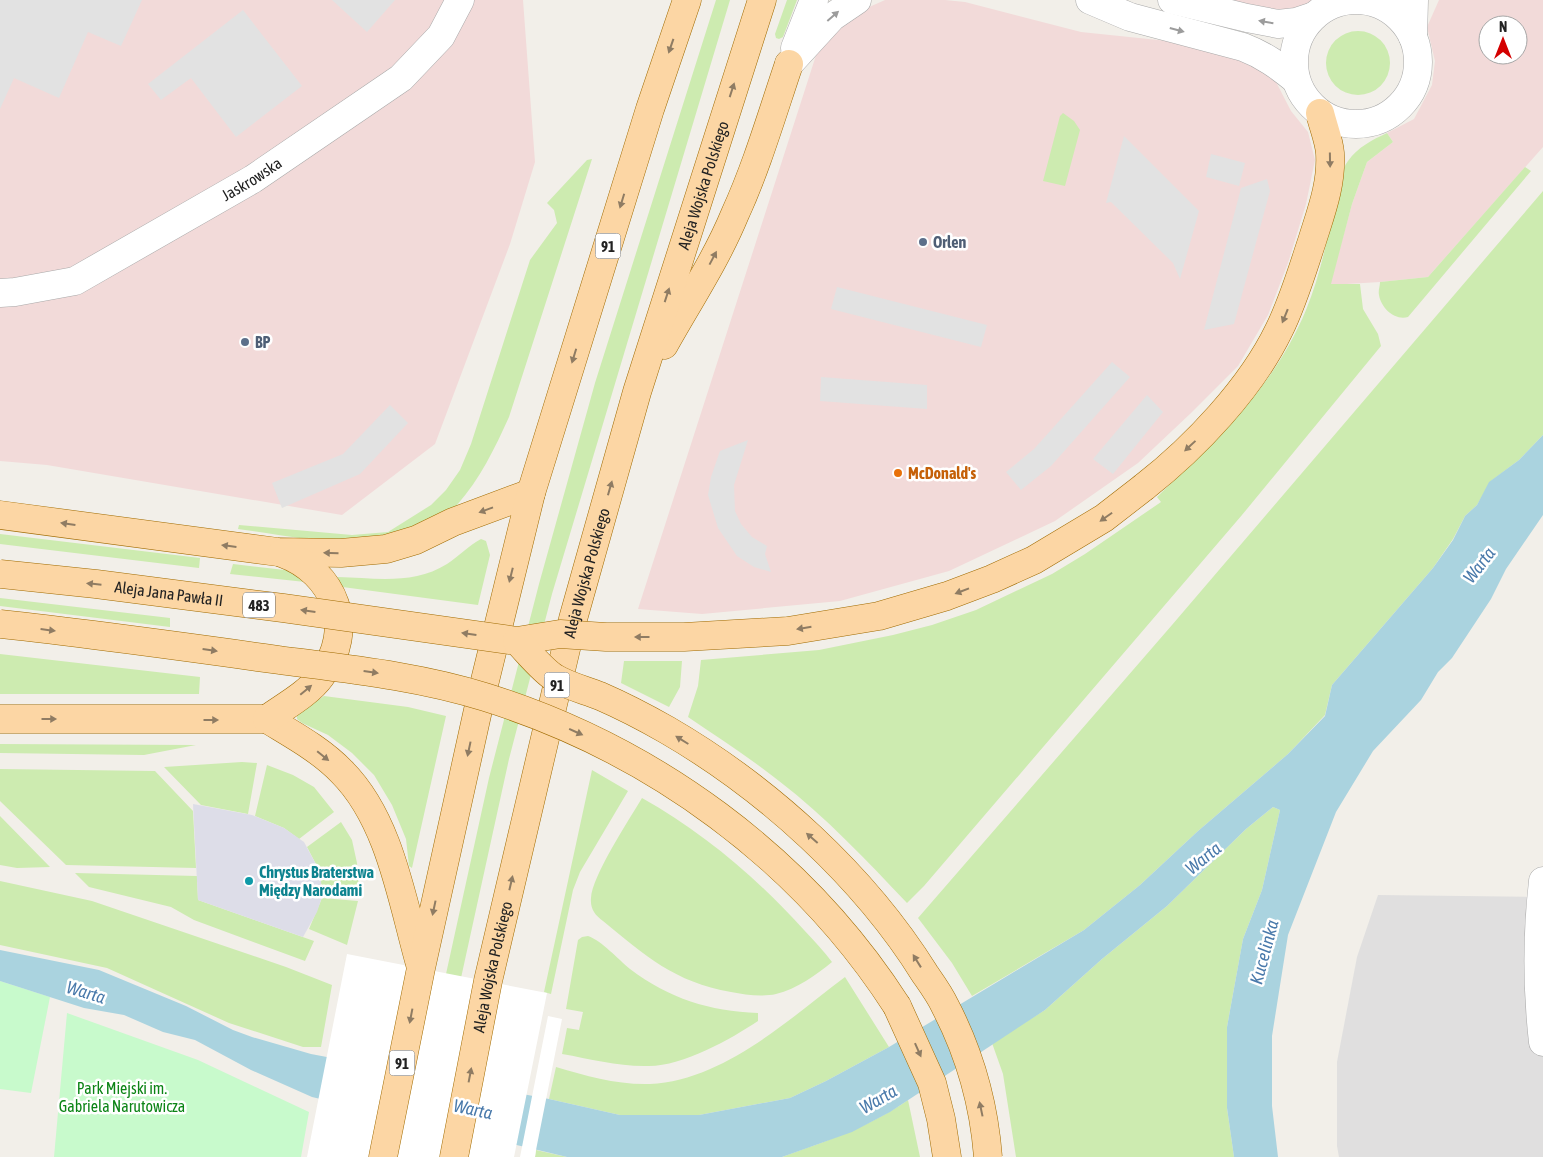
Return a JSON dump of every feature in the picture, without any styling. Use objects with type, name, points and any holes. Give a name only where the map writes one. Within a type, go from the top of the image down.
[{"type":"main road","name":"91","points":[[384,1157],[421,968],[480,701],[532,493],[650,109],[687,0]]},
{"type":"main road","name":"Aleja Wojska Polskiego","points":[[454,1157],[488,981],[573,619],[637,392],[762,0]]},
{"type":"main road","points":[[637,392],[735,216],[789,64]]},
{"type":"main road","name":"Aleja Jana Pawła II","points":[[0,574],[96,584],[283,608],[517,641],[560,634],[606,637],[684,637],[788,631],[879,616],[947,596],[1034,560],[1104,518],[1144,487],[1210,427],[1243,387],[1279,331],[1324,204],[1330,175],[1330,151],[1320,113]]},
{"type":"main road","points":[[0,515],[278,552],[342,553],[386,549],[416,540],[453,522],[532,493]]},
{"type":"main road","points":[[267,719],[306,691],[320,678],[332,661],[338,642],[339,625],[336,608],[330,592],[321,578],[302,562],[278,552]]},
{"type":"main road","points":[[0,624],[384,674],[446,687],[484,696],[524,711],[579,733],[632,760],[698,801],[750,840],[794,879],[831,918],[876,974],[897,1006],[932,1083],[942,1119],[946,1157]]},
{"type":"main road","points":[[517,641],[554,677],[601,697],[667,730],[716,761],[771,803],[824,848],[880,908],[911,951],[945,1005],[969,1062],[986,1132],[988,1157]]},
{"type":"main road","points":[[0,719],[267,719],[315,750],[342,772],[364,797],[380,828],[391,858],[421,968]]},
{"type":"street","name":"Jaskrowska","points":[[0,293],[15,292],[75,280],[253,179],[401,78],[441,36],[460,0]]},
{"type":"street","points":[[789,64],[814,0]]},
{"type":"street","points":[[789,64],[832,17],[857,0]]},
{"type":"street","points":[[1090,0],[1130,17],[1243,47],[1272,60],[1296,80]]},
{"type":"street","points":[[1172,0],[1278,24],[1296,22],[1314,16]]},
{"type":"street","points":[[1413,37],[1405,24],[1393,12],[1379,4],[1363,0],[1347,0],[1329,6],[1314,16],[1302,29],[1296,46],[1294,63],[1296,80],[1305,98],[1320,113],[1338,121],[1358,124],[1377,120],[1395,110],[1408,96],[1416,77],[1418,57],[1413,37],[1414,0]]},
{"type":"street","points":[[1543,880],[1539,957],[1540,1012],[1543,1042]]},
{"type":"shaded area","points":[[0,0],[523,0],[535,162],[510,244],[435,444],[342,515],[47,465],[0,461]]},
{"type":"shaded area","points":[[0,0],[142,0],[121,46],[88,32],[59,98],[14,78],[0,109]]},
{"type":"shaded area","points":[[332,0],[395,0],[367,32]]},
{"type":"shaded area","points":[[885,0],[965,2],[1081,32],[1187,43],[1249,60],[1274,78],[1291,111],[1308,132],[1315,160],[1306,204],[1288,263],[1268,315],[1238,366],[1138,463],[1055,521],[949,571],[840,601],[702,614],[638,609],[819,46],[858,12]]},
{"type":"shaded area","points":[[1206,0],[1313,0],[1298,9],[1282,14]]},
{"type":"shaded area","points":[[1439,0],[1543,0],[1543,147],[1428,277],[1330,285],[1352,204],[1367,162],[1393,142],[1387,133],[1414,119],[1432,85],[1435,61],[1427,27]]},
{"type":"shaded area","points":[[243,10],[302,86],[236,137],[191,78],[161,100],[148,84]]},
{"type":"shaded area","points":[[1124,136],[1199,211],[1180,279],[1173,263],[1111,202],[1106,203]]},
{"type":"shaded area","points":[[1211,154],[1245,163],[1239,186],[1206,177]]},
{"type":"shaded area","points":[[1267,179],[1270,191],[1234,324],[1204,330],[1241,188]]},
{"type":"shaded area","points":[[837,287],[987,325],[981,347],[831,309]]},
{"type":"shaded area","points":[[1112,362],[1130,377],[1051,466],[1021,490],[1006,472],[1034,449]]},
{"type":"shaded area","points":[[821,377],[927,385],[927,409],[820,401]]},
{"type":"shaded area","points":[[1147,395],[1163,412],[1113,474],[1093,459]]},
{"type":"shaded area","points":[[390,405],[408,423],[360,474],[282,508],[272,483],[343,454]]},
{"type":"shaded area","points":[[748,440],[734,485],[735,511],[741,524],[752,537],[767,546],[765,554],[771,572],[754,567],[737,556],[718,528],[708,495],[711,477],[720,451]]},
{"type":"shaded area","points":[[193,804],[252,815],[284,828],[304,842],[319,870],[323,894],[317,912],[303,937],[198,900]]},
{"type":"shaded area","points":[[1378,895],[1543,897],[1543,1157],[1339,1157],[1337,1146],[1337,1062],[1357,957]]},
{"type":"green space","points":[[716,0],[730,0],[552,594],[509,759],[461,978],[446,974],[489,778],[539,584],[595,383]]},
{"type":"green space","points":[[787,0],[797,0],[783,37],[779,39],[776,38],[775,34]]},
{"type":"green space","points":[[1352,31],[1364,31],[1381,40],[1388,51],[1390,63],[1388,75],[1381,86],[1364,95],[1352,95],[1340,90],[1331,81],[1326,69],[1326,57],[1331,45],[1340,36]]},
{"type":"green space","points":[[1063,113],[1074,121],[1080,130],[1065,186],[1043,181],[1060,116]]},
{"type":"green space","points":[[1387,133],[1393,142],[1367,162],[1352,204],[1331,284],[1360,284],[1363,309],[1378,334],[1381,346],[1242,515],[924,886],[907,903],[813,809],[757,764],[688,717],[698,686],[701,660],[819,650],[893,635],[932,625],[976,610],[1052,574],[1085,554],[1161,502],[1157,497],[1222,433],[1260,389],[1293,338],[1306,310],[1320,268],[1344,168],[1352,156],[1361,148]]},
{"type":"green space","points":[[592,159],[509,417],[480,474],[457,505],[440,519],[420,528],[400,534],[355,542],[309,539],[238,529],[239,525],[352,535],[388,532],[431,505],[446,490],[460,470],[471,444],[530,260],[557,223],[554,210],[547,203],[587,160]]},
{"type":"green space","points":[[1525,167],[1531,171],[1408,317],[1398,317],[1389,312],[1380,300],[1380,282],[1428,277]]},
{"type":"green space","points":[[1543,191],[1543,435],[1519,460],[1491,481],[1477,505],[1465,516],[1453,539],[1433,568],[1332,685],[1325,715],[1288,754],[1198,831],[1140,885],[1084,930],[972,996],[952,963],[918,918],[1172,625]]},
{"type":"green space","points":[[0,534],[200,558],[199,568],[0,544]]},
{"type":"green space","points":[[481,539],[486,541],[490,555],[478,605],[335,586],[338,577],[394,579],[408,578],[434,571],[447,564]]},
{"type":"green space","points":[[233,564],[294,571],[305,582],[230,574]]},
{"type":"green space","points":[[0,598],[170,618],[170,627],[0,606]]},
{"type":"green space","points":[[0,654],[200,677],[199,694],[0,694]]},
{"type":"green space","points":[[624,661],[682,661],[680,687],[669,707],[621,683]]},
{"type":"green space","points":[[324,696],[408,707],[446,716],[412,868],[409,866],[406,839],[392,805],[374,775],[352,753],[328,735],[297,719],[297,715]]},
{"type":"green space","points":[[0,744],[196,745],[144,755],[0,753]]},
{"type":"green space","points":[[242,762],[257,763],[248,814],[201,805],[164,767]]},
{"type":"green space","points":[[267,765],[293,775],[314,787],[334,812],[299,839],[284,828],[255,816]]},
{"type":"green space","points":[[0,769],[155,771],[193,811],[196,868],[66,865],[0,801]]},
{"type":"green space","points":[[592,770],[628,791],[580,872],[573,890],[551,994],[544,992]]},
{"type":"green space","points":[[642,798],[665,811],[708,841],[749,875],[786,911],[832,962],[806,981],[784,992],[765,995],[736,993],[693,982],[662,966],[600,919],[595,914],[591,905],[593,888],[604,862]]},
{"type":"green space","points":[[1273,807],[1280,810],[1262,890],[1243,939],[1227,1027],[1227,1108],[1234,1157],[1016,1157],[1003,1074],[992,1043],[1045,1010],[1102,959],[1167,906],[1246,829]]},
{"type":"green space","points":[[0,816],[50,867],[17,868],[0,865]]},
{"type":"green space","points":[[341,822],[352,840],[357,863],[359,891],[322,890],[319,870],[307,847]]},
{"type":"green space","points":[[75,873],[197,876],[198,900],[314,941],[305,961],[194,920],[171,907],[89,887]]},
{"type":"green space","points":[[0,881],[92,901],[286,967],[332,985],[321,1047],[303,1047],[229,1023],[107,968],[0,945]]},
{"type":"green space","points":[[322,898],[358,901],[347,945],[309,929]]},
{"type":"green space","points":[[588,936],[604,946],[630,969],[675,996],[707,1006],[758,1013],[758,1021],[734,1036],[691,1057],[662,1065],[627,1065],[562,1054],[567,1028],[579,1030],[583,1012],[566,1009],[578,940]]},
{"type":"green space","points":[[845,977],[889,1047],[790,1098],[699,1115],[620,1115],[549,1099],[556,1067],[602,1079],[638,1084],[677,1080],[704,1072],[729,1060],[778,1029]]},
{"type":"green space","name":"Park Miejski im. Gabriela Narutowicza","points":[[0,981],[50,997],[31,1093],[0,1089]]},
{"type":"green space","name":"Park Miejski im. Gabriela Narutowicza","points":[[67,1013],[198,1060],[309,1112],[301,1157],[54,1157]]},
{"type":"green space","points":[[908,1100],[920,1157],[782,1157],[863,1126]]},
{"type":"green space","points":[[536,1150],[567,1157],[535,1157]]},
{"type":"water","points":[[1543,435],[1543,515],[1506,569],[1491,599],[1452,658],[1438,672],[1421,700],[1373,751],[1336,812],[1288,935],[1272,1036],[1272,1106],[1278,1157],[1234,1157],[1227,1108],[1227,1027],[1243,939],[1262,890],[1280,810],[1273,807],[1246,829],[1167,906],[1102,959],[1045,1010],[890,1112],[852,1132],[782,1157],[567,1157],[312,1097],[251,1070],[195,1040],[163,1032],[124,1015],[84,1008],[0,981],[0,950],[99,970],[186,1006],[233,1030],[311,1054],[549,1099],[620,1115],[699,1115],[790,1098],[889,1047],[1084,930],[1140,885],[1198,831],[1288,754],[1325,716],[1332,685],[1433,568],[1453,540],[1465,516],[1477,505],[1489,482],[1519,460]]},
{"type":"pier","points":[[347,954],[547,993],[514,1157],[307,1157]]},
{"type":"pier","points":[[548,1016],[562,1019],[535,1157],[520,1157]]},
{"type":"place","name":"Orlen","points":[[923,242]]},
{"type":"place","name":"BP","points":[[245,342]]},
{"type":"place","name":"McDonald's","points":[[898,473]]},
{"type":"place","name":"Chrystus Braterstwa Między Narodami","points":[[249,881]]},
{"type":"water label","name":"Warta","points":[[1479,565]]},
{"type":"water label","name":"Warta","points":[[1203,858]]},
{"type":"water label","name":"Kucelinka","points":[[1264,952]]},
{"type":"water label","name":"Warta","points":[[86,992]]},
{"type":"water label","name":"Warta","points":[[878,1099]]},
{"type":"water label","name":"Warta","points":[[473,1109]]}]
